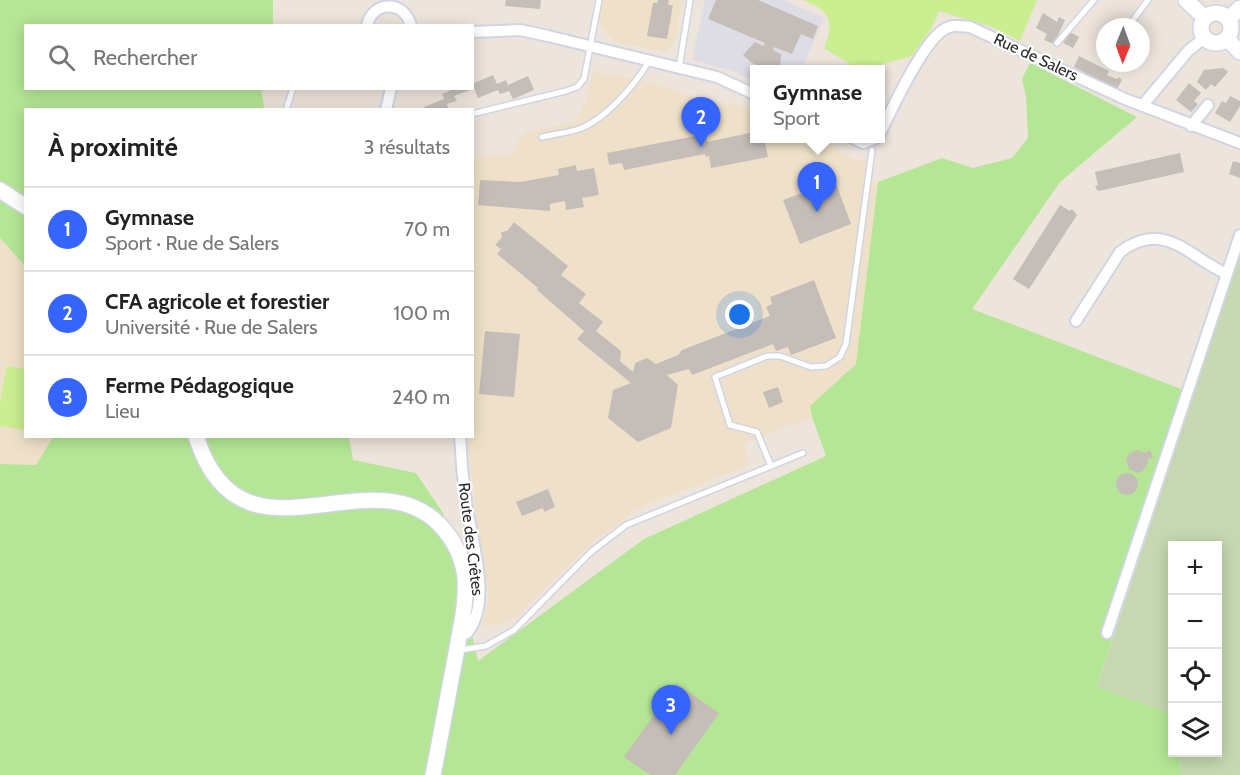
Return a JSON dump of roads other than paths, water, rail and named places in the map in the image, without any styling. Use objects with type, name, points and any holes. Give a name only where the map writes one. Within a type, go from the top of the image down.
[{"type":"street","points":[[1186,0],[1204,18]]},
{"type":"street","points":[[368,24],[370,15],[375,10],[381,6],[397,3],[406,13],[410,24]]},
{"type":"street","points":[[1217,13],[1234,13],[1232,30],[1227,39],[1214,44],[1204,38],[1200,27],[1204,18],[1217,13]]},
{"type":"street","name":"Rue de Salers","points":[[885,123],[903,87],[933,39],[944,29],[956,25],[970,27],[1142,106],[1240,143]]},
{"type":"street","points":[[474,32],[520,30],[717,77],[750,91]]},
{"type":"street","points":[[1142,106],[1188,51],[1204,38]]},
{"type":"street","points":[[1227,39],[1240,52]]},
{"type":"street","points":[[386,108],[391,90]]},
{"type":"street","points":[[1191,126],[1208,105]]},
{"type":"street","points":[[0,190],[24,206]]},
{"type":"street","points":[[1107,633],[1240,235]]},
{"type":"street","points":[[1076,321],[1120,252],[1128,245],[1147,240],[1167,240],[1181,245],[1210,267],[1227,274]]},
{"type":"street","points":[[197,438],[205,460],[219,482],[239,497],[252,503],[284,509],[389,500],[414,507],[430,517],[453,540],[462,561],[465,591],[460,634]]},
{"type":"street","name":"Route des Crêtes","points":[[433,775],[460,634],[467,633],[472,627],[479,608],[480,591],[466,501],[460,438]]},
{"type":"lane","points":[[476,112],[577,87],[584,79],[599,0]]},
{"type":"lane","points":[[679,68],[690,0]]},
{"type":"lane","points":[[1057,43],[1094,0]]},
{"type":"lane","points":[[1135,18],[1148,0]]},
{"type":"lane","points":[[542,137],[579,128],[597,120],[637,80],[650,61]]},
{"type":"lane","points":[[287,108],[292,90]]},
{"type":"lane","points":[[771,466],[757,432],[730,425],[715,377],[767,356],[780,356],[811,367],[826,366],[840,357],[846,344],[872,150]]},
{"type":"lane","points":[[456,651],[486,646],[514,630],[591,552],[626,525],[803,453]]},
{"type":"place","name":"CFA agricole et forestier","points":[[701,147]]},
{"type":"place","name":"Gymnase","points":[[817,212]]},
{"type":"place","name":"Ferme Pédagogique","points":[[671,735]]}]
